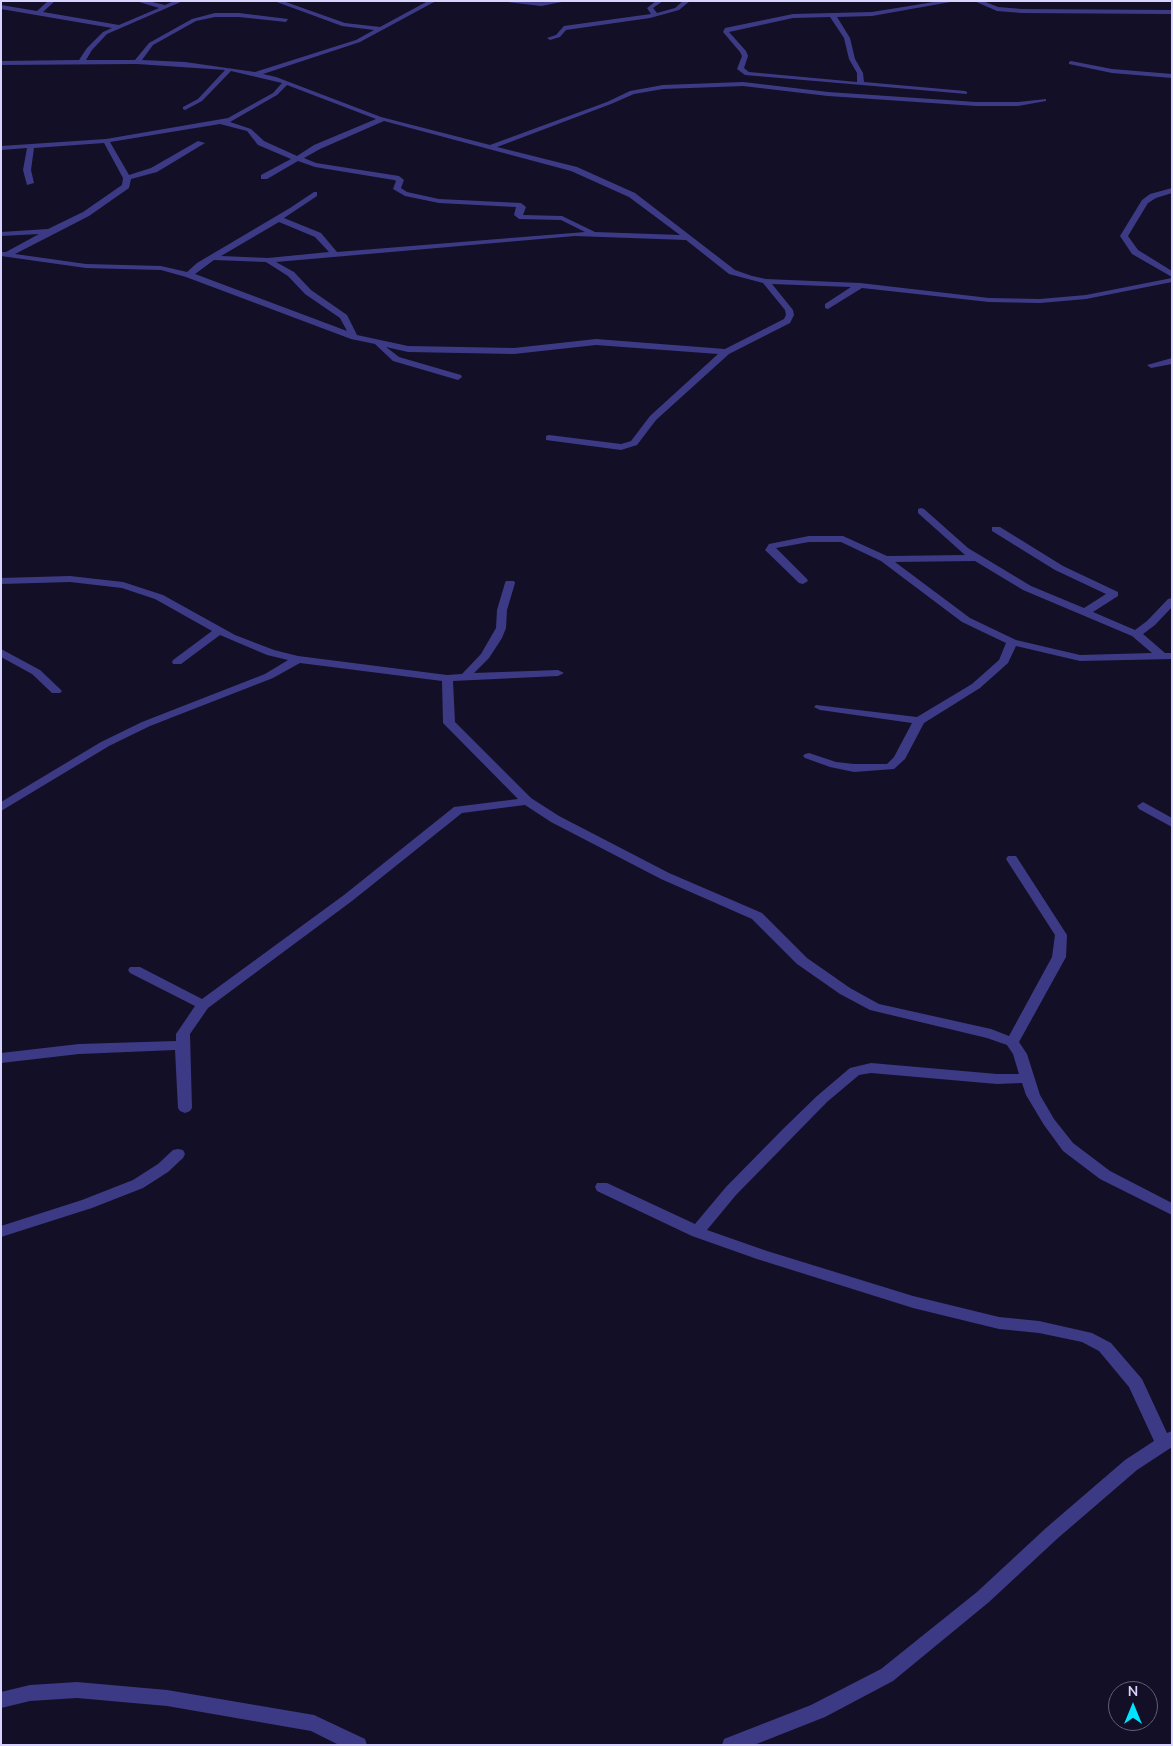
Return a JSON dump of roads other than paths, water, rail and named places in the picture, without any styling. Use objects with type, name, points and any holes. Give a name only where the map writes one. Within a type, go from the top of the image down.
[{"type":"street","points":[[40,14],[39,12],[52,1]]},
{"type":"street","points":[[138,1],[165,7]]},
{"type":"street","points":[[81,63],[98,38],[180,1]]},
{"type":"street","points":[[277,1],[344,25],[382,29]]},
{"type":"street","points":[[257,74],[327,53],[358,41],[433,1]]},
{"type":"street","points":[[502,1],[541,4],[564,1]]},
{"type":"street","points":[[655,16],[650,8],[660,1]]},
{"type":"street","points":[[550,38],[558,36],[562,29],[568,27],[655,16],[677,10],[688,1]]},
{"type":"street","points":[[953,1],[881,13],[793,16],[727,29],[726,32],[743,51],[745,56],[740,69],[747,74],[964,93]]},
{"type":"street","points":[[977,1],[997,9],[1022,11],[1172,12]]},
{"type":"street","points":[[1,8],[120,27]]},
{"type":"street","points":[[137,62],[151,44],[194,20],[231,15],[286,20]]},
{"type":"street","points":[[834,16],[847,38],[852,59],[860,74],[861,84]]},
{"type":"street","points":[[28,63],[35,54]]},
{"type":"street","points":[[1,63],[137,62],[230,69],[257,74],[383,119],[554,162],[614,186],[632,195],[685,238],[732,272],[766,281],[860,285],[989,300],[1040,301],[1086,297],[1172,280]]},
{"type":"street","points":[[1071,63],[1112,71],[1172,76]]},
{"type":"street","points":[[185,108],[200,100],[230,69]]},
{"type":"street","points":[[2,147],[31,147],[106,141],[168,129],[222,122],[246,111],[274,94],[286,83]]},
{"type":"street","points":[[490,147],[609,103],[632,92],[663,87],[729,84],[828,94],[976,104],[1018,104],[1044,100]]},
{"type":"street","points":[[264,177],[317,147],[383,119]]},
{"type":"street","points":[[222,122],[249,130],[261,143],[299,158],[302,161],[315,165],[396,178],[400,180],[397,190],[405,194],[440,201],[518,205],[522,207],[518,215],[522,217],[562,218],[593,233]]},
{"type":"street","points":[[4,254],[86,214],[126,186],[127,178],[106,141]]},
{"type":"street","points":[[127,178],[154,170],[201,143]]},
{"type":"street","points":[[30,183],[27,170],[31,147]]},
{"type":"street","points":[[1172,190],[1153,196],[1145,202],[1124,236],[1135,252],[1172,275]]},
{"type":"street","points":[[189,275],[200,266],[279,218],[314,194]]},
{"type":"street","points":[[279,218],[318,235],[335,254]]},
{"type":"street","points":[[1,234],[50,231]]},
{"type":"street","points":[[214,258],[268,260],[544,235],[593,233],[685,238]]},
{"type":"street","points":[[4,254],[86,266],[161,268],[189,275],[354,337],[417,350],[514,351],[596,342],[726,352]]},
{"type":"street","points":[[268,260],[291,274],[308,292],[344,317],[354,337]]},
{"type":"street","points":[[549,438],[621,447],[629,446],[638,438],[653,418],[726,352],[787,321],[790,315],[789,310],[766,281]]},
{"type":"street","points":[[828,306],[860,285]]},
{"type":"street","points":[[375,342],[396,358],[458,377]]},
{"type":"street","points":[[1151,365],[1172,361]]},
{"type":"street","points":[[921,511],[964,550],[981,558],[1027,588],[1136,634],[1160,654]]},
{"type":"street","points":[[996,529],[1059,568],[1114,594],[1085,612]]},
{"type":"street","points":[[803,581],[770,550],[773,546],[809,539],[835,538],[853,542],[885,559],[966,620],[1012,642],[1080,658],[1106,659],[1160,654],[1172,656]]},
{"type":"street","points":[[885,559],[981,558]]},
{"type":"street","points":[[1,581],[70,579],[123,585],[159,597],[231,637],[271,653],[298,659],[447,678],[558,673]]},
{"type":"street","points":[[464,678],[475,668],[497,638],[501,628],[502,610],[510,583]]},
{"type":"street","points":[[1136,634],[1172,601]]},
{"type":"street","points":[[177,662],[220,630]]},
{"type":"street","points":[[809,756],[834,765],[854,768],[890,767],[899,759],[919,720],[976,686],[1004,661],[1012,642]]},
{"type":"street","points":[[1,652],[36,672],[56,691]]},
{"type":"street","points":[[1,807],[105,744],[146,724],[269,676],[298,659]]},
{"type":"street","points":[[447,678],[449,723],[527,801],[564,824],[665,876],[757,916],[802,961],[845,991],[875,1007],[991,1034],[1012,1042],[1020,1054],[1033,1095],[1049,1122],[1068,1147],[1105,1175],[1172,1210]]},
{"type":"street","points":[[820,707],[919,720]]},
{"type":"street","points":[[185,1108],[183,1034],[203,1005],[348,898],[458,810],[527,801]]},
{"type":"street","points":[[1143,806],[1172,823]]},
{"type":"street","points":[[1012,859],[1061,935],[1059,957],[1012,1042]]},
{"type":"street","points":[[135,970],[203,1005]]},
{"type":"street","points":[[1,1058],[79,1049],[182,1046]]},
{"type":"street","points":[[697,1232],[731,1191],[822,1099],[855,1071],[871,1068],[997,1079],[1028,1078]]},
{"type":"street","points":[[1,1232],[87,1204],[138,1184],[163,1168],[178,1154]]},
{"type":"street","points":[[602,1187],[697,1232],[762,1255],[913,1302],[999,1323],[1039,1327],[1086,1337],[1105,1347],[1136,1383],[1168,1441],[1131,1466],[1052,1533],[983,1597],[887,1675],[818,1711],[737,1744]]},
{"type":"street","points":[[1,1700],[30,1693],[76,1690],[167,1698],[314,1724],[358,1745]]}]
